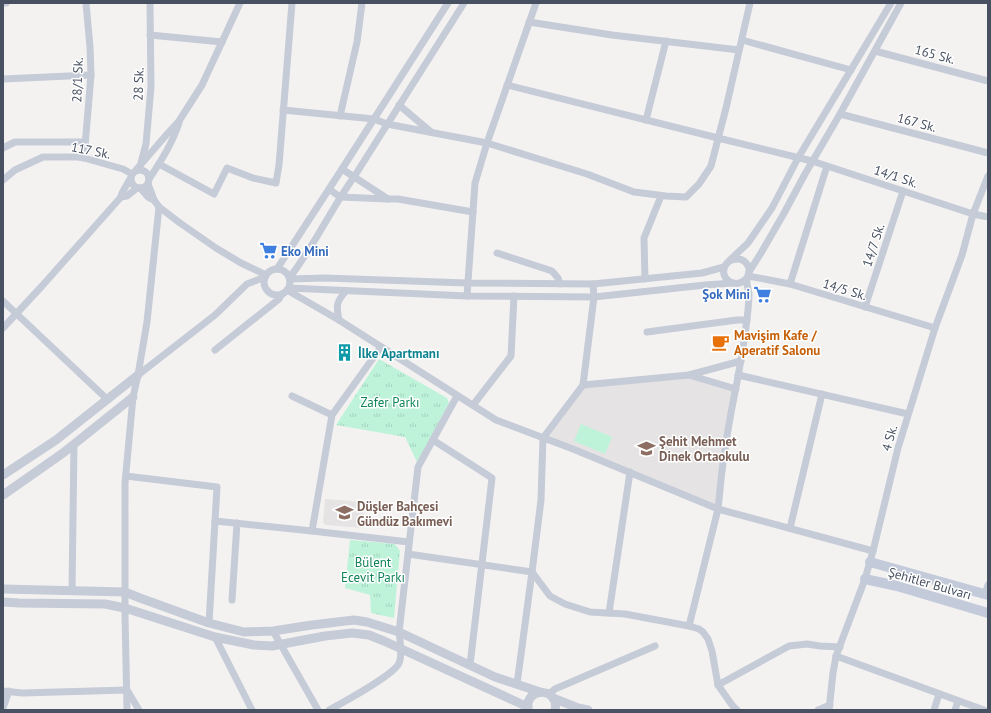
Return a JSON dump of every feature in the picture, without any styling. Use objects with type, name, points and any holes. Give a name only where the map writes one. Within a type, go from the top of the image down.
[{"type":"main road","name":"Şehitler Bulvarı","points":[[870,562],[987,591]]},
{"type":"main road","name":"Şehitler Bulvarı","points":[[865,579],[897,586],[988,613]]},
{"type":"street","name":"28/1 Sk.","points":[[84,158],[91,75],[86,3]]},
{"type":"street","name":"28 Sk.","points":[[135,172],[146,144],[152,87],[150,3]]},
{"type":"street","points":[[3,328],[121,197],[135,172],[179,121],[202,85],[240,3]]},
{"type":"street","points":[[159,164],[214,194],[227,168],[253,178],[276,183],[284,110],[292,3]]},
{"type":"street","points":[[340,116],[357,42],[362,3]]},
{"type":"street","points":[[277,268],[329,190],[448,3]]},
{"type":"street","points":[[290,278],[464,3]]},
{"type":"street","points":[[467,296],[475,183],[487,143],[536,3]]},
{"type":"street","points":[[284,110],[374,119],[387,124],[487,143],[587,174],[634,192],[661,196],[686,197],[699,184],[711,166],[750,3]]},
{"type":"street","points":[[734,283],[725,276],[726,265],[748,243],[768,214],[798,158],[891,3]]},
{"type":"street","points":[[215,350],[280,299],[286,291],[290,284],[290,278],[284,270],[277,268],[271,270],[266,276],[264,284],[267,290],[277,295],[286,291],[346,291],[467,296],[594,297],[705,285],[741,283],[748,276],[776,228],[901,3]]},
{"type":"street","points":[[529,22],[612,35],[739,50]]},
{"type":"street","points":[[150,35],[222,42]]},
{"type":"street","points":[[742,40],[851,70]]},
{"type":"street","points":[[646,120],[666,41]]},
{"type":"street","name":"165 Sk.","points":[[875,51],[988,81]]},
{"type":"street","points":[[3,79],[91,75]]},
{"type":"street","name":"14/1 Sk.","points":[[507,85],[812,161],[973,214],[988,217]]},
{"type":"street","points":[[399,105],[433,133]]},
{"type":"street","name":"167 Sk.","points":[[840,114],[988,153]]},
{"type":"street","points":[[121,197],[127,196],[139,188],[146,187],[175,136],[179,121]]},
{"type":"street","points":[[3,148],[15,142],[85,142]]},
{"type":"street","name":"117 Sk.","points":[[3,180],[15,170],[43,157],[78,157],[135,172]]},
{"type":"street","points":[[790,284],[827,166]]},
{"type":"street","points":[[342,169],[388,199]]},
{"type":"street","points":[[135,172],[139,170],[145,171],[149,176],[148,182],[154,200],[159,207],[216,248],[266,276]]},
{"type":"street","points":[[135,172],[132,185],[139,188],[148,197],[154,200]]},
{"type":"street","name":"4 Sk.","points":[[829,708],[836,656],[874,551],[898,448],[908,414],[935,328],[962,255],[973,214],[988,176]]},
{"type":"street","points":[[329,190],[340,197],[398,199],[473,212]]},
{"type":"street","name":"14/7 Sk.","points":[[865,307],[903,191]]},
{"type":"street","points":[[645,279],[644,238],[661,196]]},
{"type":"street","points":[[126,710],[126,476],[133,397],[147,322],[159,207]]},
{"type":"street","points":[[497,253],[552,271],[558,278],[560,284]]},
{"type":"street","points":[[290,278],[467,283],[593,284],[702,273],[726,265],[732,260],[740,259],[744,261],[749,268],[749,293],[741,361],[724,458],[718,509],[689,626]]},
{"type":"street","points":[[15,487],[3,476],[56,440],[108,400],[214,315],[247,284],[266,276]]},
{"type":"street","name":"14/5 Sk.","points":[[748,276],[790,284],[935,328]]},
{"type":"street","points":[[516,684],[541,500],[543,438],[583,385],[594,297],[593,284]]},
{"type":"street","points":[[286,291],[339,320],[496,420],[573,449],[718,509],[874,551]]},
{"type":"street","points":[[339,320],[336,310],[339,299],[346,291]]},
{"type":"street","points":[[472,405],[511,356],[514,296]]},
{"type":"street","points":[[3,301],[108,400]]},
{"type":"street","points":[[647,332],[747,320]]},
{"type":"street","points":[[312,531],[332,415],[381,347]]},
{"type":"street","points":[[583,385],[688,375],[741,361]]},
{"type":"street","points":[[688,375],[736,389]]},
{"type":"street","points":[[738,375],[908,414]]},
{"type":"street","points":[[790,528],[822,394]]},
{"type":"street","points":[[292,396],[332,415]]},
{"type":"street","points":[[329,710],[390,674],[399,664],[399,632],[418,467],[457,396]]},
{"type":"street","points":[[3,495],[63,453],[133,397]]},
{"type":"street","points":[[433,440],[492,478],[470,665]]},
{"type":"street","points":[[72,590],[74,444]]},
{"type":"street","points":[[609,613],[630,472]]},
{"type":"street","points":[[126,476],[217,488],[209,623]]},
{"type":"street","points":[[215,521],[409,542]]},
{"type":"street","points":[[232,600],[237,523]]},
{"type":"street","points":[[408,554],[532,572],[550,596],[590,612],[625,614],[699,629],[708,639],[712,650],[718,685],[737,710]]},
{"type":"street","points":[[3,589],[125,592],[209,623],[244,632],[274,631],[354,620],[367,622],[399,632],[495,677],[548,695],[578,708],[588,710]]},
{"type":"street","points":[[3,602],[105,604],[125,608],[215,637],[254,645],[281,645],[325,636],[352,633],[369,635],[528,708],[529,700],[536,693],[548,695],[555,702],[555,710]]},
{"type":"street","points":[[274,631],[318,710]]},
{"type":"street","points":[[215,637],[252,710]]},
{"type":"street","points":[[718,685],[789,646],[807,644],[840,647]]},
{"type":"street","points":[[548,695],[556,689],[655,646]]},
{"type":"street","points":[[836,656],[984,710]]},
{"type":"street","points":[[3,708],[6,691],[22,693],[126,690]]},
{"type":"street","points":[[126,690],[140,710]]},
{"type":"street","points":[[934,710],[940,694]]},
{"type":"street","points":[[955,710],[958,701]]},
{"type":"street","points":[[818,710],[829,708]]},
{"type":"shaded area","name":"Şehit Mehmet Dinek Ortaokulu","points":[[689,375],[736,389],[718,509],[543,438],[583,385]]},
{"type":"shaded area","name":"Düşler Bahçesi Gündüz Bakımevi","points":[[325,499],[364,502],[363,528],[326,525],[323,523]]},
{"type":"green space","name":"Zafer Parkı","points":[[379,359],[447,398],[449,403],[417,462],[405,437],[336,425]]},
{"type":"green space","points":[[581,424],[612,437],[605,454],[574,441]]},
{"type":"green space","name":"Bülent Ecevit Parkı","points":[[350,540],[395,544],[400,551],[394,618],[371,613],[370,595],[345,588]]},
{"type":"place","name":"Eko Mini","points":[[268,251]]},
{"type":"place","name":"Şok Mini","points":[[763,294]]},
{"type":"place","name":"Mavişim Kafe / Aperatif Salonu","points":[[721,342]]},
{"type":"place","name":"İlke Apartmanı","points":[[345,353]]},
{"type":"place","name":"Şehit Mehmet Dinek Ortaokulu","points":[[646,448]]},
{"type":"place","name":"Düşler Bahçesi Gündüz Bakımevi","points":[[344,513]]}]
